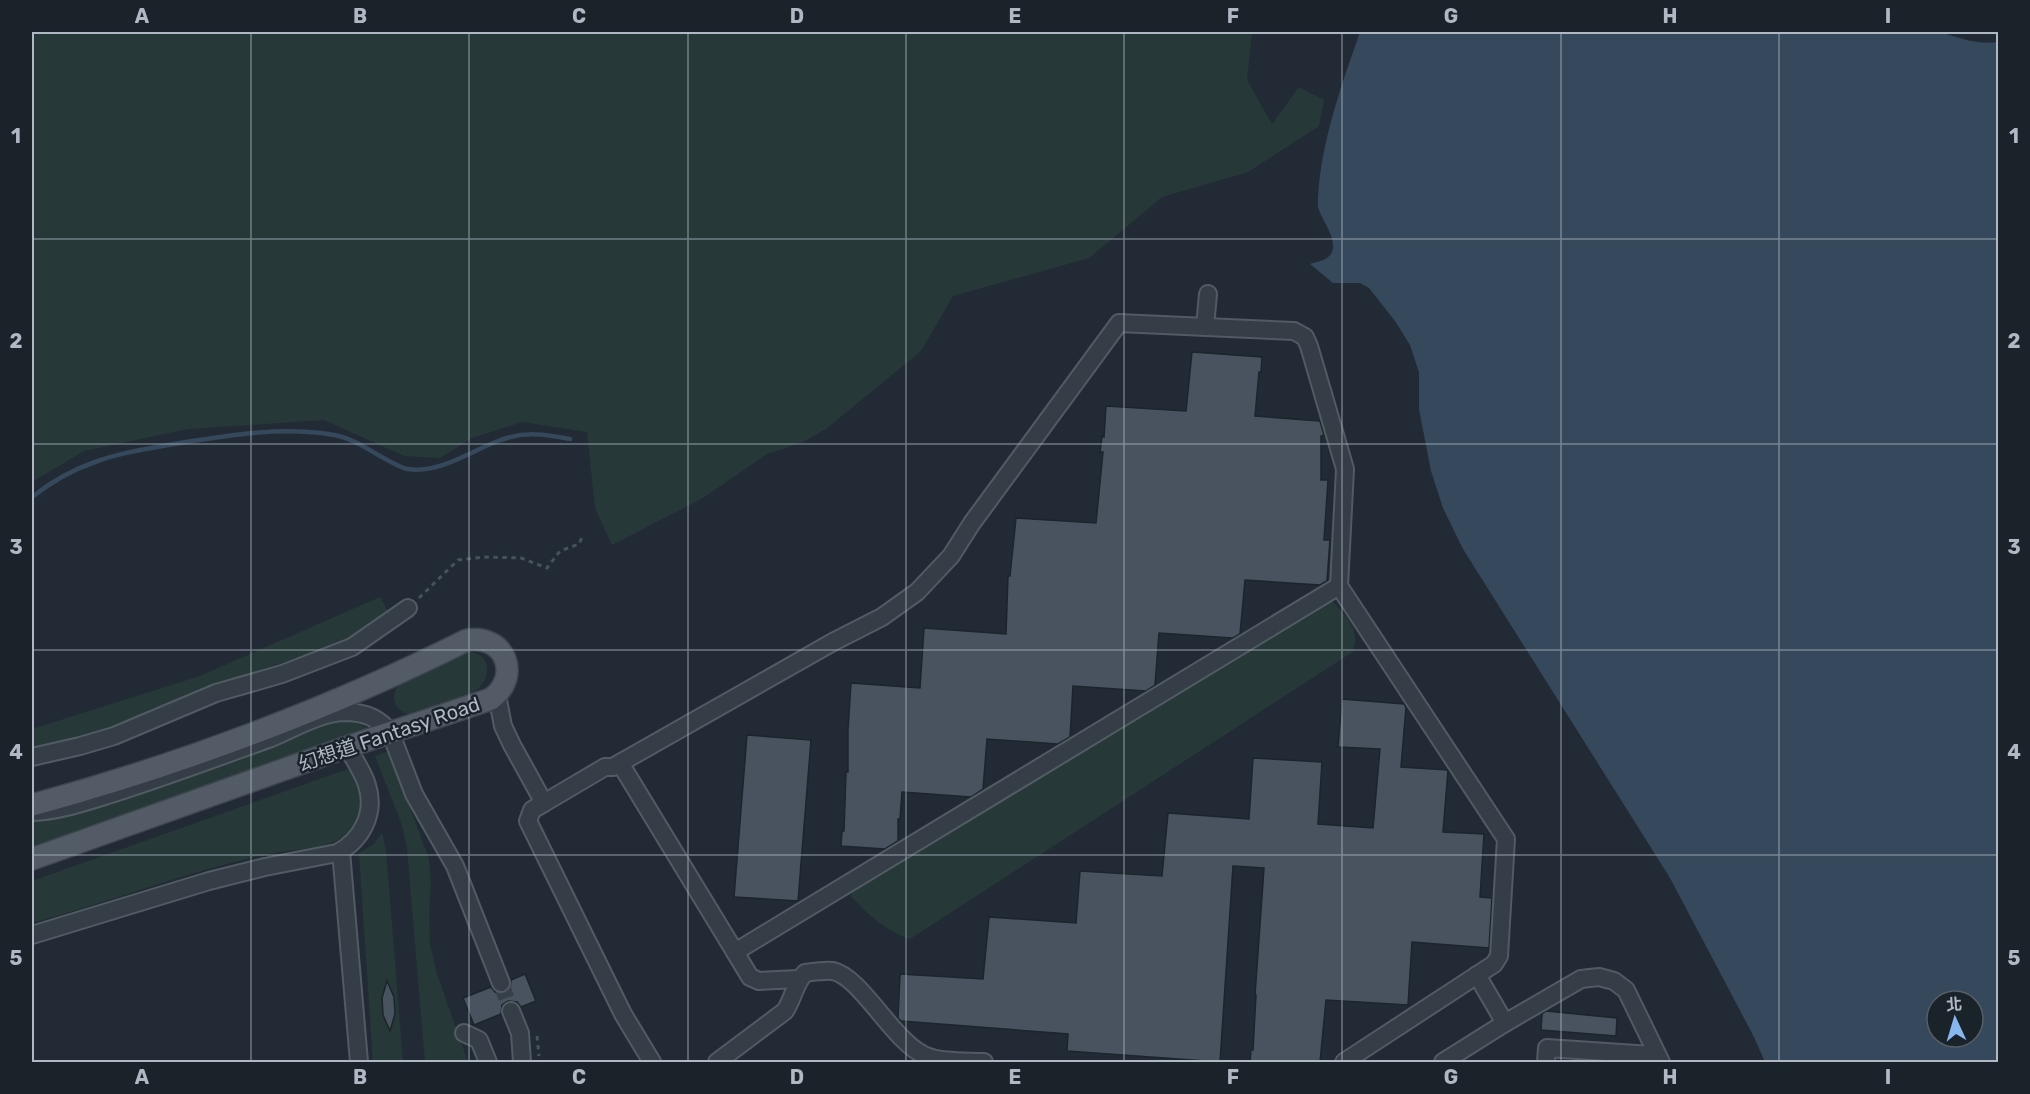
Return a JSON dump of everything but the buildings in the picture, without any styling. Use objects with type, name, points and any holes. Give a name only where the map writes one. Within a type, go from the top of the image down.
[{"type":"main road","name":"幻想道 Fantasy Road","points":[[32,805],[130,776],[242,736],[401,672],[467,640],[489,642],[501,652],[507,666],[502,689],[484,702],[347,747],[32,859]]},
{"type":"lane","points":[[1205,327],[1208,294]]},
{"type":"lane","points":[[652,1062],[623,1014],[528,821],[532,810],[604,767],[613,767],[833,642],[882,617],[917,592],[951,556],[972,523],[1119,323],[1294,331],[1305,337],[1345,469],[1339,586],[1506,839],[1500,956],[1494,964],[1344,1062]]},
{"type":"lane","points":[[735,952],[1339,586]]},
{"type":"lane","points":[[32,757],[114,736],[216,693],[282,674],[322,659],[352,647],[408,608]]},
{"type":"lane","points":[[497,694],[503,726],[544,803]]},
{"type":"lane","points":[[32,812],[52,811],[134,787],[331,714],[354,713],[374,717],[387,727],[391,734],[414,794],[455,866],[501,983]]},
{"type":"lane","points":[[32,935],[209,880],[341,851],[351,844],[362,830],[370,805],[365,779],[347,747]]},
{"type":"lane","points":[[620,763],[750,977],[759,981],[799,979]]},
{"type":"lane","points":[[341,851],[359,1062]]},
{"type":"lane","points":[[717,1062],[785,1011],[792,1000],[799,979],[805,973],[833,971],[848,978],[909,1045],[914,1056],[984,1062]]},
{"type":"lane","points":[[1477,975],[1505,1023]]},
{"type":"lane","points":[[1443,1062],[1581,979],[1599,977],[1614,981],[1626,990],[1655,1058],[1547,1048],[1546,1062]]},
{"type":"lane","points":[[511,1011],[522,1044],[522,1062]]},
{"type":"lane","points":[[465,1034],[479,1040],[488,1062]]},
{"type":"path","points":[[408,608],[458,560],[484,557],[521,558],[547,568],[560,551],[579,544],[583,535]]},
{"type":"green space","points":[[32,32],[1252,32],[1247,80],[1272,124],[1299,87],[1324,100],[1319,126],[1248,172],[1162,197],[1089,258],[953,296],[921,351],[826,429],[801,443],[767,454],[703,498],[612,545],[595,508],[587,432],[522,422],[472,438],[440,458],[404,456],[324,420],[188,429],[84,451],[32,482]]},
{"type":"green space","points":[[380,597],[389,613],[348,640],[231,680],[148,715],[76,741],[32,750],[32,729],[200,676]]},
{"type":"green space","points":[[1330,601],[1352,626],[1355,639],[1351,653],[910,939],[878,922],[851,896],[854,888]]},
{"type":"green space","points":[[467,652],[480,655],[486,664],[486,676],[479,688],[456,700],[409,714],[400,710],[394,698],[400,684]]},
{"type":"green space","points":[[336,720],[353,722],[369,729],[32,849],[32,821],[54,818]]},
{"type":"green space","points":[[389,751],[429,859],[430,944],[437,974],[468,1062],[425,1062],[407,848],[402,825],[375,756]]},
{"type":"green space","points":[[348,769],[360,794],[359,811],[352,828],[338,840],[322,846],[279,852],[216,867],[32,923],[32,881]]},
{"type":"green space","points":[[382,833],[386,850],[403,1062],[373,1062],[359,853],[373,845]]},
{"type":"water","points":[[1360,32],[1940,32],[1976,42],[1998,42],[1998,1062],[1765,1062],[1670,878],[1463,549],[1443,508],[1431,471],[1419,409],[1419,372],[1410,345],[1395,321],[1369,288],[1360,283],[1333,283],[1310,264],[1327,258],[1332,253],[1332,240],[1318,207],[1318,198],[1323,155],[1340,92]]},
{"type":"waterway","points":[[32,497],[54,481],[86,465],[105,459],[126,453],[237,435],[276,431],[334,435],[358,444],[403,468],[420,470],[443,465],[498,441],[516,436],[543,435],[570,439]]},
{"type":"tunnel","points":[[501,983],[511,1011]]}]
